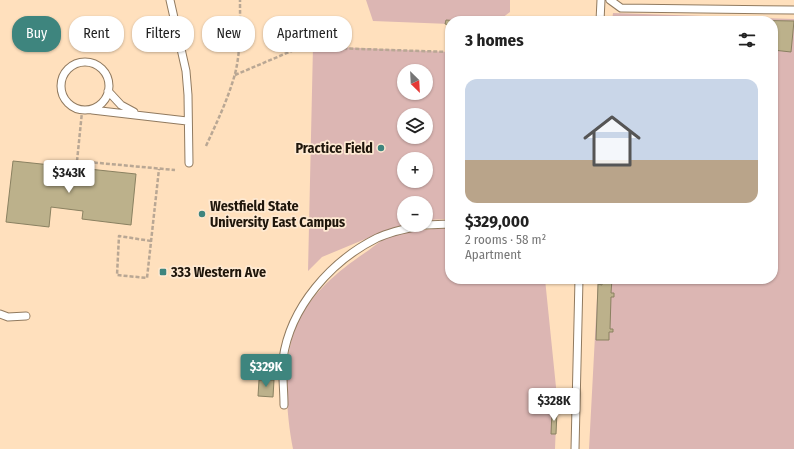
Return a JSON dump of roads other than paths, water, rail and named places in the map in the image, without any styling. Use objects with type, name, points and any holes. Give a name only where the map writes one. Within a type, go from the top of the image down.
[{"type":"lane","points":[[170,0],[186,71],[188,95],[187,121],[189,163]]},
{"type":"lane","points":[[600,16],[601,0]]},
{"type":"lane","points":[[610,0],[621,8],[794,10]]},
{"type":"lane","points":[[92,110],[104,101],[108,91],[108,79],[99,66],[84,62],[70,68],[62,80],[62,95],[71,106],[82,110],[187,121]]},
{"type":"lane","points":[[108,91],[121,105],[144,116]]},
{"type":"lane","points":[[433,225],[445,224]]},
{"type":"lane","points":[[284,405],[283,358],[295,317],[314,289],[335,267],[356,250],[378,238],[400,232]]},
{"type":"lane","points":[[575,449],[579,284]]},
{"type":"lane","points":[[0,314],[8,317],[26,316]]},
{"type":"place","name":"Practice Field","points":[[381,148]]},
{"type":"place","name":"Westfield State University East Campus","points":[[202,214]]},
{"type":"place","name":"333 Western Ave","points":[[163,272]]}]
